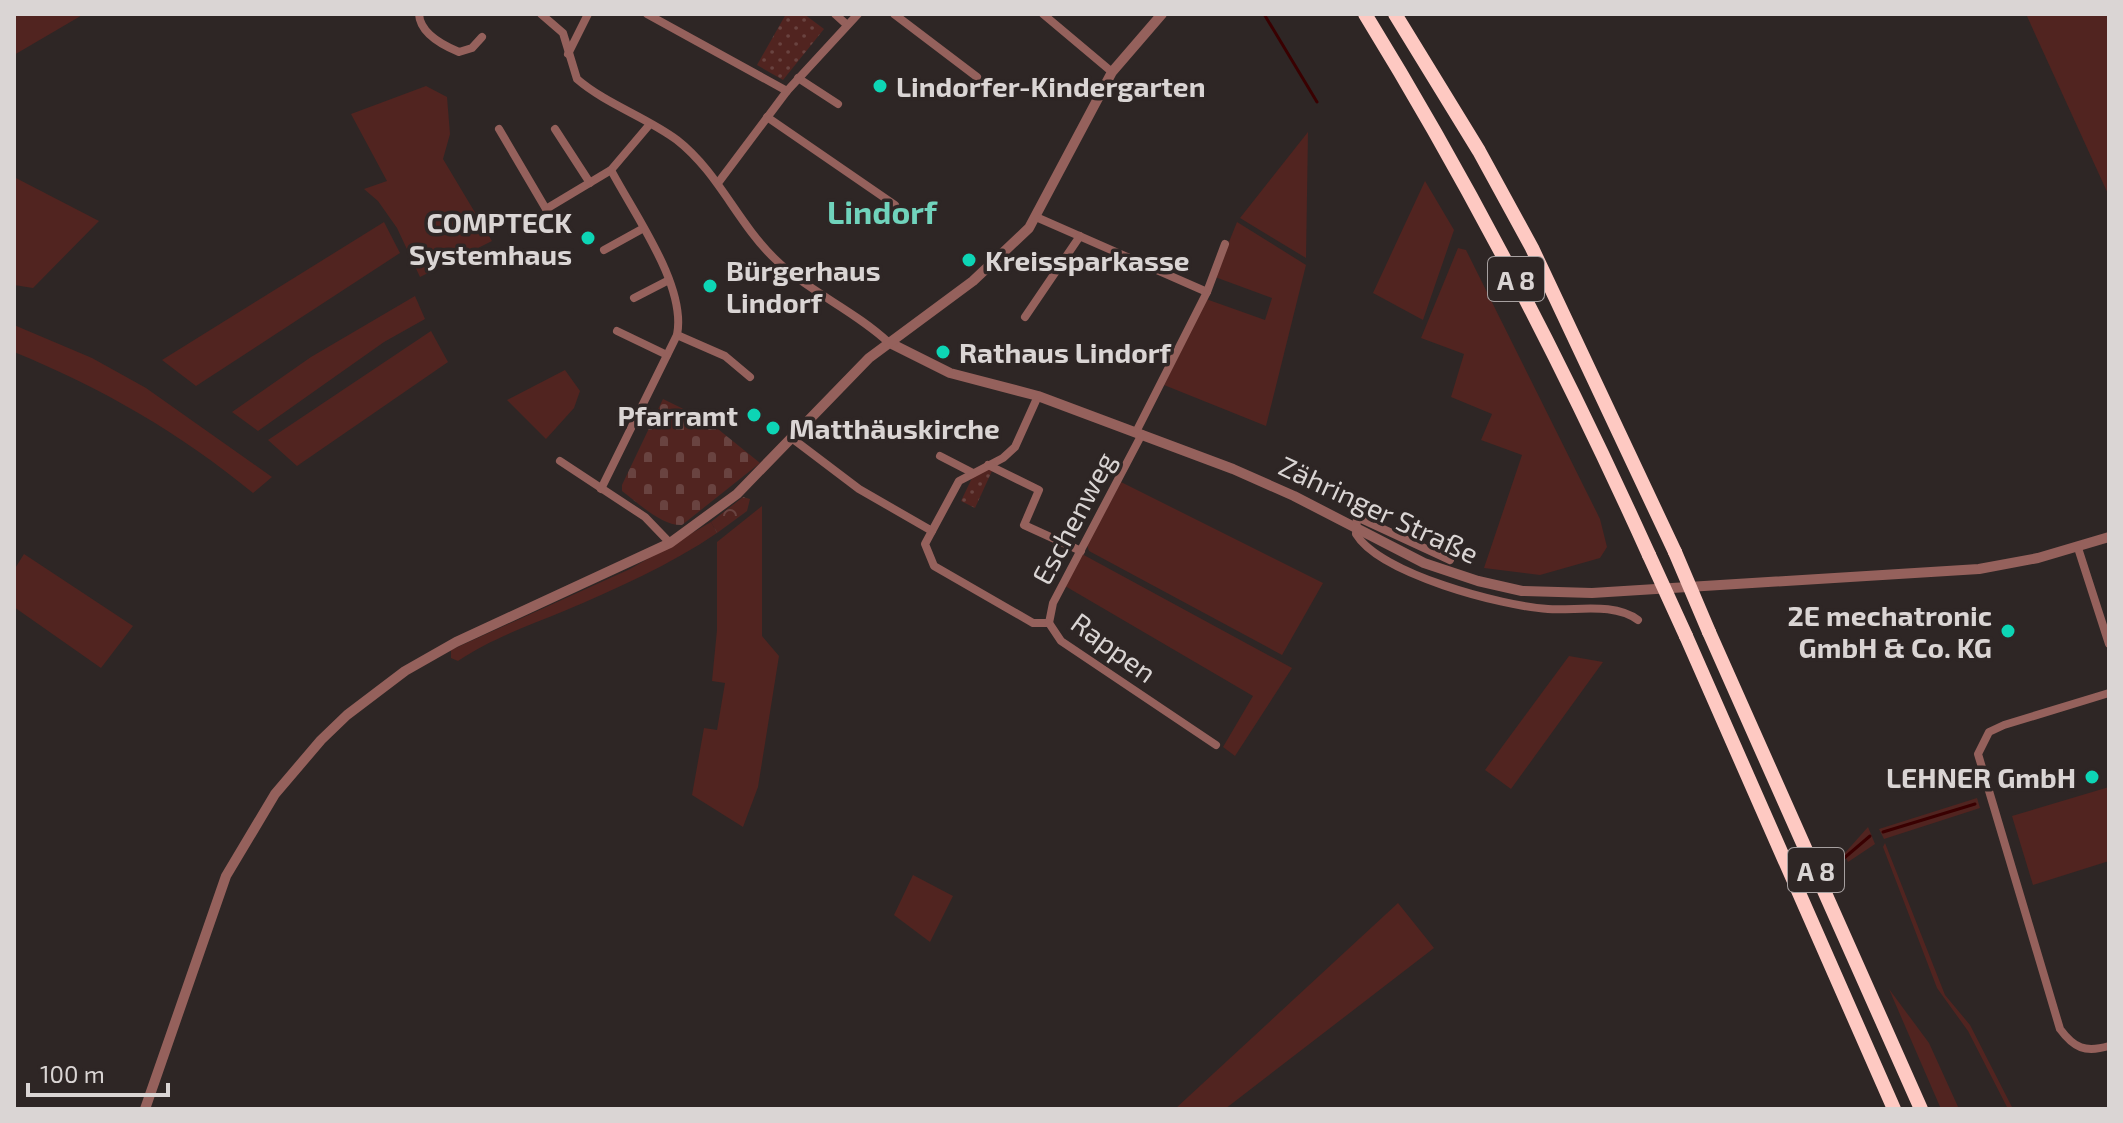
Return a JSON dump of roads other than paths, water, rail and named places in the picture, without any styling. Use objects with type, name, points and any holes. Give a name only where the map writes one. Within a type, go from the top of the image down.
[{"type":"highway","name":"A 8","points":[[1365,14],[1494,235],[1580,406],[1686,636],[1894,1109]]},
{"type":"highway","name":"A 8","points":[[1395,14],[1479,151],[1532,248],[1675,552],[1921,1109]]},
{"type":"street","points":[[419,14],[419,24],[426,32],[459,52],[472,48],[482,37]]},
{"type":"street","points":[[541,14],[559,26],[573,73],[585,85],[694,155],[718,183],[744,224],[778,262],[858,316],[888,342]]},
{"type":"street","points":[[568,55],[588,14]]},
{"type":"street","points":[[647,14],[787,91]]},
{"type":"street","points":[[835,14],[846,24]]},
{"type":"street","points":[[718,183],[787,91],[858,14]]},
{"type":"street","points":[[894,14],[977,77]]},
{"type":"street","points":[[1043,14],[1112,72]]},
{"type":"street","points":[[145,1109],[165,1058],[217,898],[252,829],[295,768],[347,715],[405,671],[456,642],[624,567],[670,543],[717,511],[888,342],[973,281],[1006,253],[1036,217],[1112,72],[1162,14]]},
{"type":"street","points":[[798,78],[838,104]]},
{"type":"street","points":[[767,117],[895,205]]},
{"type":"street","points":[[499,129],[546,209],[611,170],[650,124]]},
{"type":"street","points":[[555,129],[590,183]]},
{"type":"street","points":[[601,489],[677,335],[679,305],[611,170]]},
{"type":"street","points":[[1036,217],[1207,292]]},
{"type":"street","points":[[604,250],[642,229]]},
{"type":"street","points":[[1025,317],[1080,236]]},
{"type":"street","name":"Eschenweg","points":[[1049,623],[1053,603],[1207,292],[1225,244]]},
{"type":"street","points":[[634,298],[669,280]]},
{"type":"street","points":[[617,331],[667,355]]},
{"type":"street","points":[[677,335],[725,356],[750,377]]},
{"type":"street","name":"Zähringer Straße","points":[[888,342],[950,373],[1038,396],[1266,483],[1399,551],[1452,573],[1522,591],[1561,593],[1979,569],[2078,548],[2109,537]]},
{"type":"street","points":[[793,439],[859,489],[932,531],[959,481],[1015,447],[1038,396]]},
{"type":"street","points":[[940,456],[973,473]]},
{"type":"street","points":[[560,461],[645,517],[670,543]]},
{"type":"street","points":[[988,465],[1039,490],[1024,525],[1081,551]]},
{"type":"street","points":[[1450,560],[1357,517],[1356,534],[1368,549],[1447,587],[1531,608],[1619,610],[1638,620]]},
{"type":"street","name":"Rappen","points":[[932,531],[925,544],[934,566],[1033,623],[1049,623],[1061,641],[1092,664],[1216,745]]},
{"type":"street","points":[[2078,548],[2109,644]]},
{"type":"street","points":[[2109,693],[2004,725],[1989,732],[1978,754],[2060,1029],[2070,1043],[2081,1049],[2109,1046]]},
{"type":"waterway","points":[[1264,14],[1317,102]]},
{"type":"waterway","points":[[1883,832],[1975,804]]},
{"type":"waterway","points":[[1843,859],[1870,836]]},
{"type":"place","name":"Lindorfer-Kindergarten","points":[[880,86]]},
{"type":"place","name":"COMPTECK Systemhaus","points":[[588,238]]},
{"type":"place","name":"Kreissparkasse","points":[[969,260]]},
{"type":"place","name":"Bürgerhaus Lindorf","points":[[710,286]]},
{"type":"place","name":"Rathaus Lindorf","points":[[943,352]]},
{"type":"place","name":"Pfarramt","points":[[754,415]]},
{"type":"place","name":"Matthäuskirche","points":[[773,428]]},
{"type":"place","name":"2E mechatronic GmbH & Co. KG","points":[[2008,631]]},
{"type":"place","name":"LEHNER GmbH","points":[[2092,777]]},
{"type":"district","name":"Lindorf","points":[[882,211]]}]
